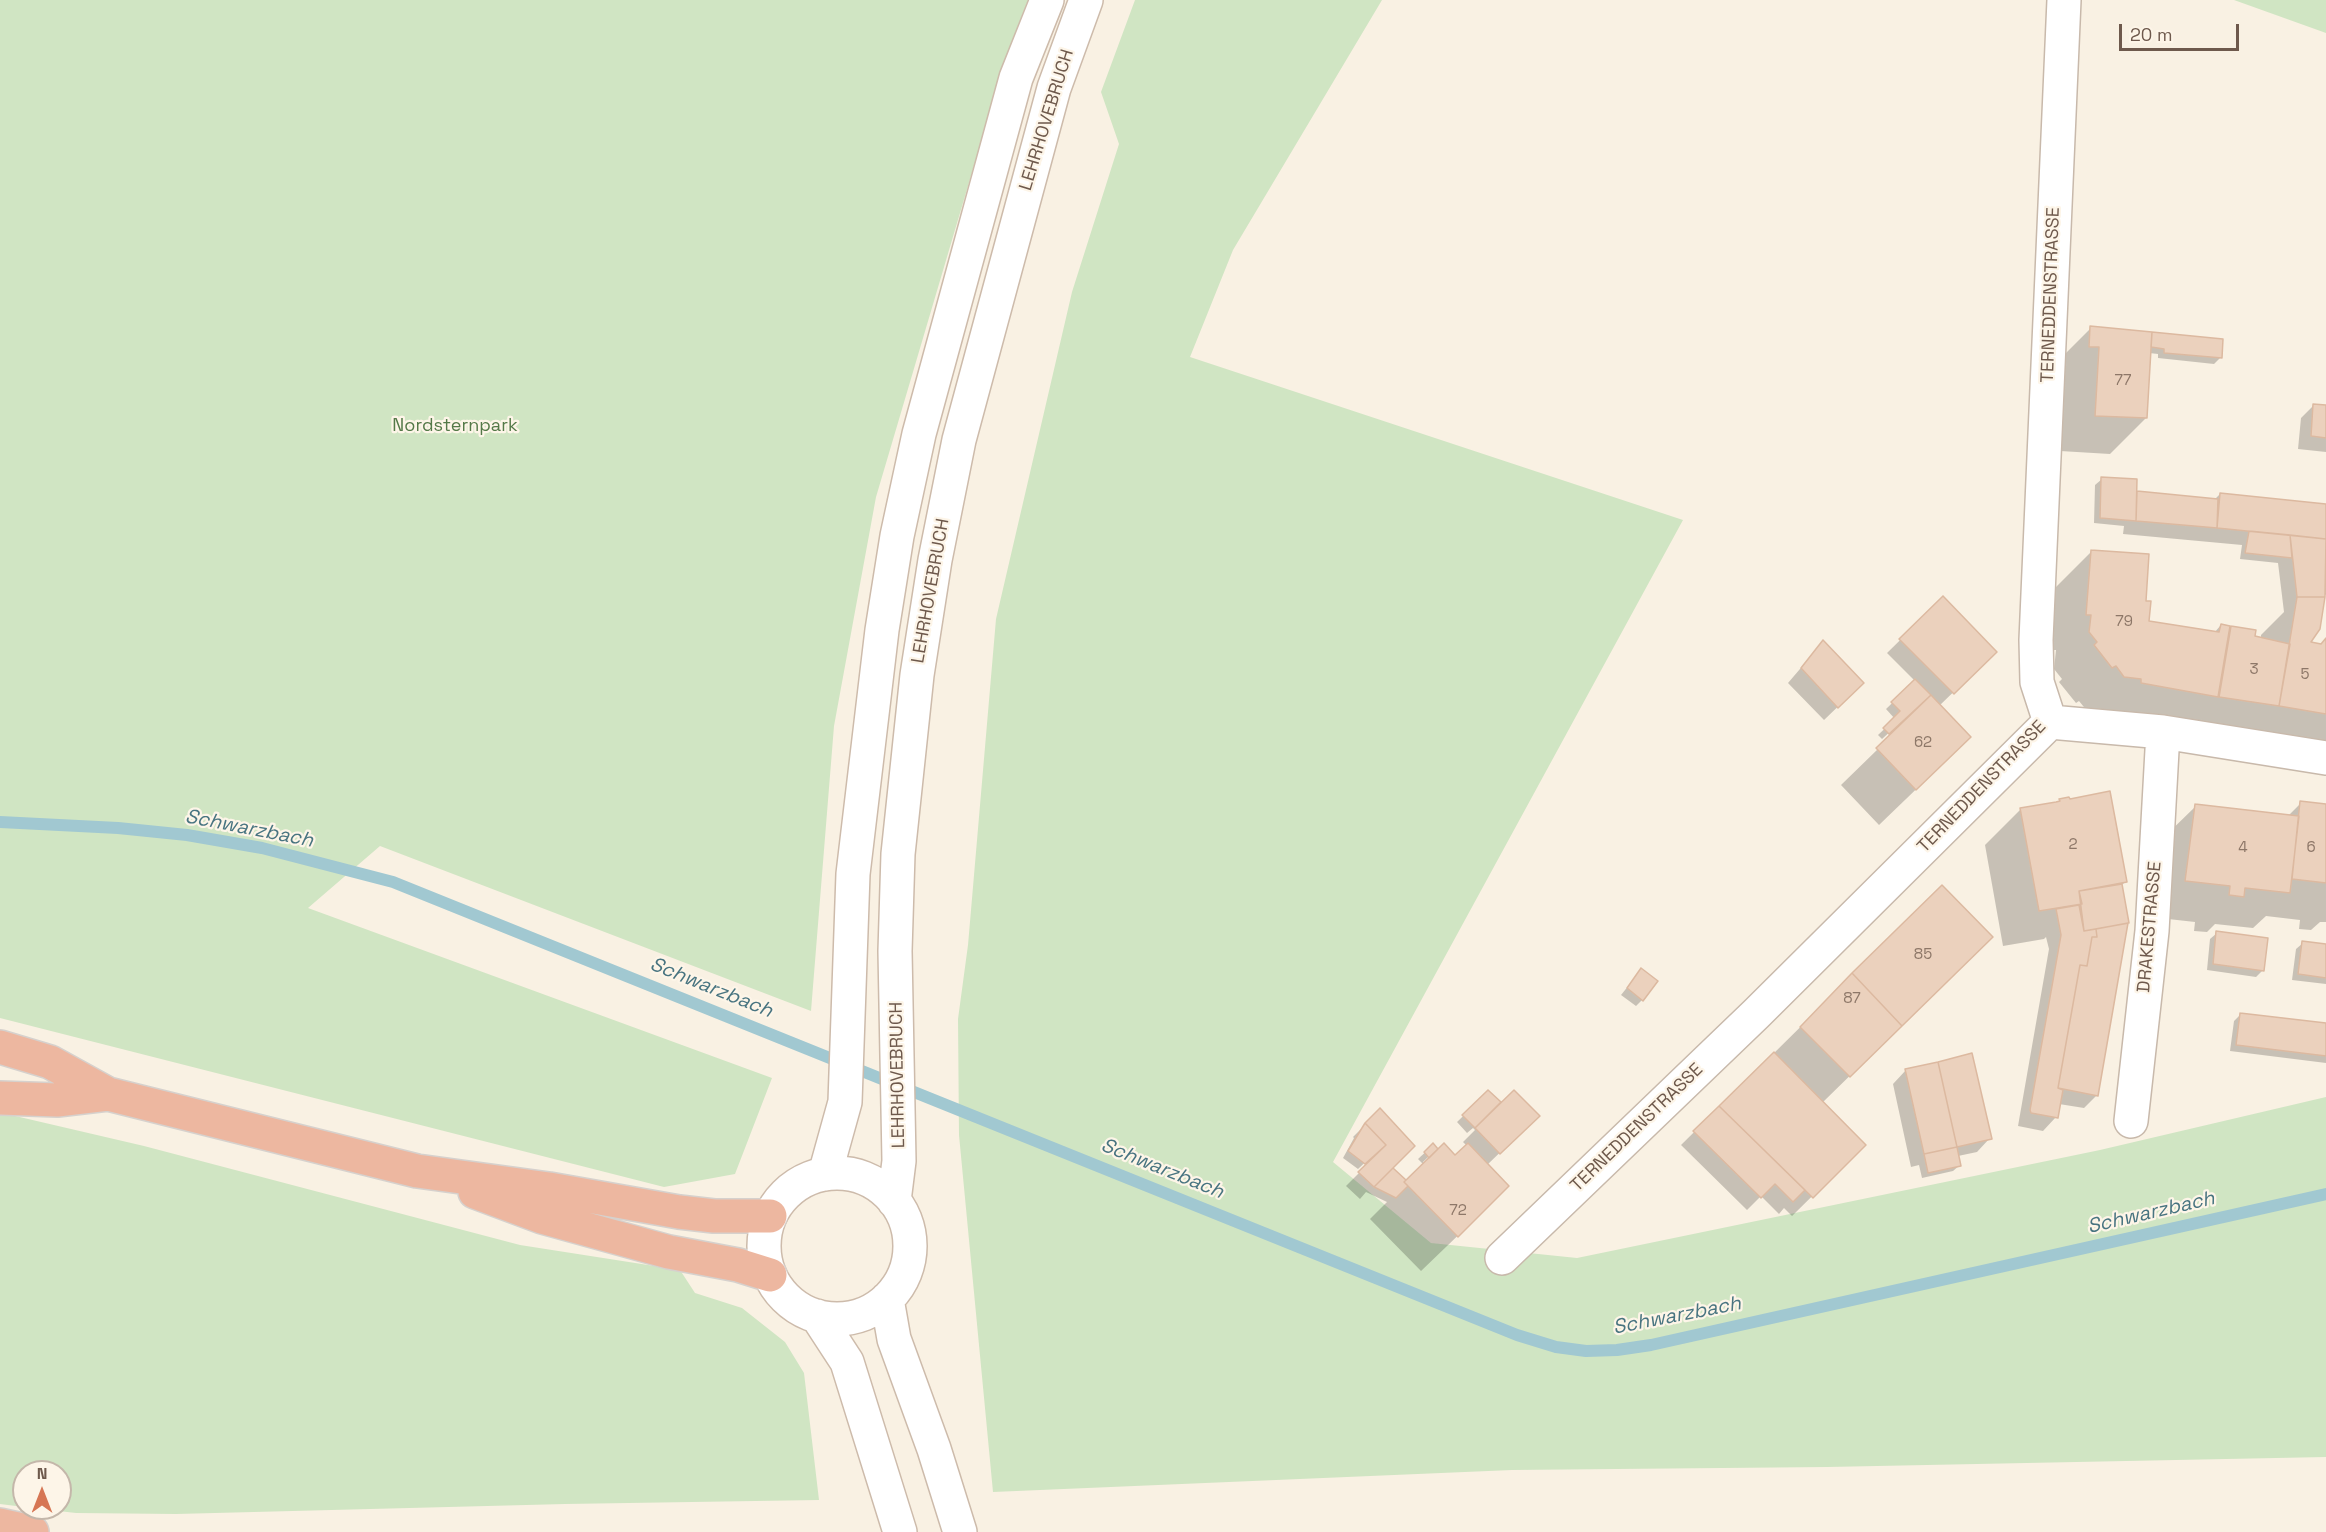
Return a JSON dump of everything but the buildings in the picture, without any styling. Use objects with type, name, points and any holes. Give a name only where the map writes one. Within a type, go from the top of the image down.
[{"type":"highway","points":[[0,1047],[50,1062],[108,1094],[417,1171],[542,1217],[669,1252],[738,1265],[770,1275]]},
{"type":"highway","points":[[0,1098],[57,1100],[108,1094]]},
{"type":"highway","points":[[417,1171],[549,1189],[679,1212],[714,1216],[770,1216]]},
{"type":"highway","points":[[0,1525],[32,1532]]},
{"type":"street","points":[[825,1174],[845,1102],[853,874],[876,674],[897,536],[918,434],[1016,78],[1047,0]]},
{"type":"street","name":"LEHRHOVEBRUCH","points":[[894,1201],[899,1161],[895,951],[898,854],[910,726],[935,561],[959,440],[1054,88],[1086,0]]},
{"type":"street","name":"TERNEDDENSTRASSE","points":[[1502,1258],[1756,1014],[2050,722],[2037,682],[2036,640],[2064,0]]},
{"type":"street","points":[[2050,722],[2163,732],[2326,758]]},
{"type":"street","name":"DRAKESTRASSE","points":[[2131,1121],[2152,931],[2163,732]]},
{"type":"street","points":[[825,1174],[851,1174],[875,1184],[894,1201],[907,1225],[910,1251],[903,1278],[887,1299],[872,1310],[854,1317],[835,1319],[817,1316],[802,1310],[778,1289],[766,1265],[764,1245],[770,1216],[784,1196],[803,1182],[825,1174]]},
{"type":"street","points":[[887,1299],[894,1339],[934,1449],[960,1532]]},
{"type":"street","points":[[817,1316],[847,1362],[900,1532]]},
{"type":"green space","name":"Nordsternpark","points":[[0,0],[1028,0],[1007,54],[876,497],[834,726],[811,1011],[380,846],[308,908],[772,1078],[735,1174],[664,1187],[0,1018]]},
{"type":"green space","points":[[1135,0],[1382,0],[1233,250],[1190,357],[1683,520],[1333,1162],[1431,1243],[1577,1258],[2100,1150],[2326,1097],[2326,1457],[1827,1467],[1512,1470],[993,1492],[959,1135],[958,1019],[968,945],[996,619],[1072,292],[1119,144],[1101,92]]},
{"type":"green space","points":[[2234,0],[2326,0],[2326,33]]},
{"type":"green space","points":[[11,1115],[144,1146],[520,1245],[680,1270],[695,1293],[742,1308],[785,1342],[804,1373],[819,1500],[176,1514],[76,1513],[72,1513],[72,1460],[12,1460],[12,1506],[0,1504],[0,1116]]},
{"type":"waterway","name":"Schwarzbach","points":[[0,822],[118,828],[187,835],[262,848],[393,882],[1517,1335],[1556,1347],[1586,1351],[1617,1350],[1651,1345],[2326,1194]]}]
